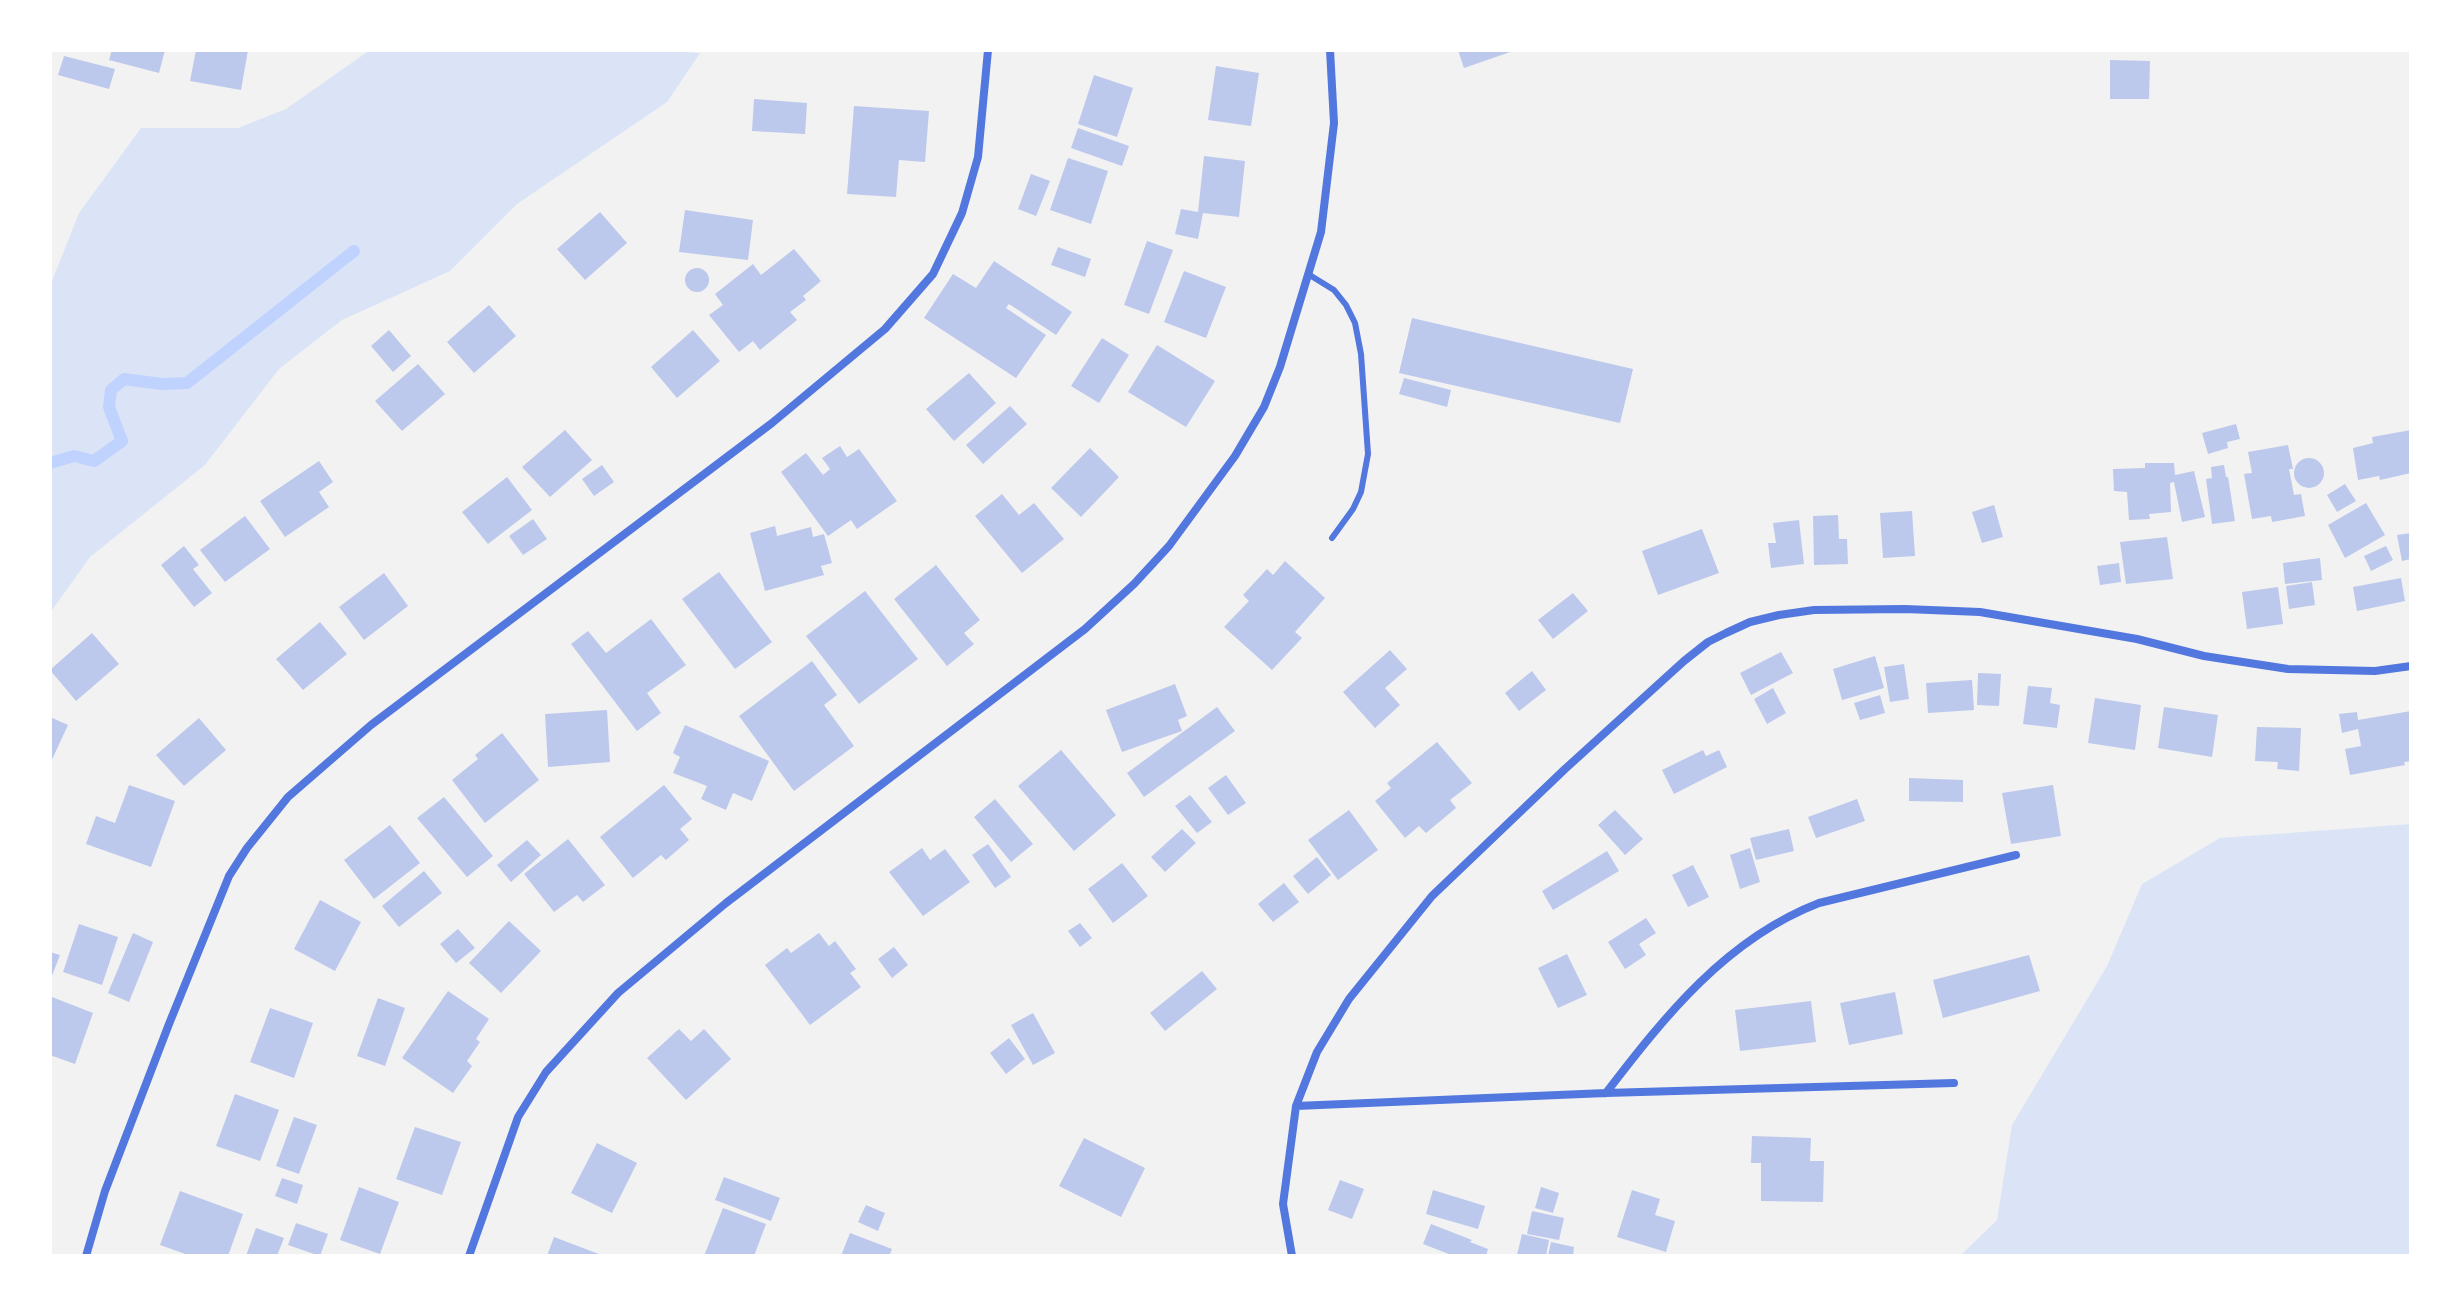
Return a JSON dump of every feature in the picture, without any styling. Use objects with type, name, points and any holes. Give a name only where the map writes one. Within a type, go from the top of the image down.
[{"type":"street","points":[[86,1256],[105,1191],[169,1024],[229,876],[247,848],[288,797],[371,725],[772,423],[885,329],[933,274],[962,213],[978,157],[988,50]]},
{"type":"street","points":[[469,1256],[518,1117],[546,1072],[618,993],[726,903],[1085,629],[1134,584],[1169,546],[1235,456],[1264,407],[1280,367],[1321,232],[1334,123],[1330,50]]},
{"type":"street","points":[[1292,1256],[1283,1204],[1296,1106],[1317,1052],[1334,1021],[1432,896],[1565,769],[1708,642],[1750,622],[1779,615],[1841,609],[1980,612],[2137,639],[2204,656],[2288,669],[2375,671],[2411,666]]},
{"type":"street","points":[[1606,1093],[1652,1033],[1698,982],[1730,955],[1798,911],[1819,903],[2016,855]]},
{"type":"street","points":[[1296,1106],[1954,1083]]},
{"type":"lane","points":[[1308,274],[1334,290],[1346,305],[1355,323],[1361,354],[1368,454],[1361,492],[1332,538]]},
{"type":"shaded area","points":[[370,50],[656,50],[700,53],[667,102],[517,204],[450,271],[342,320],[279,369],[205,465],[90,557],[50,613],[50,286],[79,213],[141,128],[238,128],[286,109]]},
{"type":"shaded area","points":[[2411,824],[2411,1256],[1960,1256],[1997,1220],[2012,1125],[2107,966],[2142,884],[2220,838]]},
{"type":"building","points":[[112,50],[165,50],[159,73],[109,60]]},
{"type":"building","points":[[196,50],[248,50],[241,90],[190,81]]},
{"type":"building","points":[[1458,50],[1516,50],[1464,68]]},
{"type":"building","points":[[64,56],[115,69],[109,89],[58,75]]},
{"type":"building","points":[[2110,60],[2150,61],[2149,99],[2110,99]]},
{"type":"building","points":[[1216,66],[1259,73],[1251,126],[1208,120]]},
{"type":"building","points":[[1094,75],[1133,88],[1117,137],[1078,124]]},
{"type":"building","points":[[754,99],[807,103],[805,134],[752,131]]},
{"type":"building","points":[[854,106],[929,111],[925,162],[899,160],[896,197],[847,194]]},
{"type":"building","points":[[1078,128],[1129,146],[1122,166],[1071,148]]},
{"type":"building","points":[[1204,156],[1245,161],[1239,217],[1203,213],[1198,239],[1175,234],[1181,209],[1198,212]]},
{"type":"building","points":[[1068,158],[1108,171],[1091,224],[1050,210]]},
{"type":"building","points":[[1031,174],[1050,181],[1036,216],[1018,209]]},
{"type":"building","points":[[685,210],[753,220],[748,260],[679,252]]},
{"type":"building","points":[[600,212],[627,243],[585,280],[557,249]]},
{"type":"building","points":[[1147,241],[1173,250],[1149,314],[1124,305]]},
{"type":"building","points":[[1058,247],[1091,259],[1085,277],[1051,265]]},
{"type":"building","points":[[794,249],[821,281],[803,296],[806,300],[790,312],[797,320],[760,350],[753,341],[739,352],[709,315],[723,305],[715,294],[753,264],[761,275]]},
{"type":"building","points":[[994,261],[1072,312],[1056,335],[1009,304],[1006,308],[1046,335],[1016,378],[924,318],[953,274],[976,288]]},
{"type":"building","points":[[697,268],[706,271],[709,280],[706,289],[697,292],[688,289],[685,280],[688,271]]},
{"type":"building","points":[[1184,271],[1226,287],[1206,338],[1164,322]]},
{"type":"building","points":[[489,305],[516,336],[474,373],[447,342]]},
{"type":"building","points":[[1412,318],[1633,369],[1620,423],[1399,373]]},
{"type":"building","points":[[389,330],[411,356],[393,372],[371,346]]},
{"type":"building","points":[[693,330],[720,361],[677,398],[651,367]]},
{"type":"building","points":[[1102,338],[1129,355],[1099,403],[1071,386]]},
{"type":"building","points":[[1157,345],[1215,381],[1186,427],[1128,392]]},
{"type":"building","points":[[418,364],[445,394],[402,431],[375,401]]},
{"type":"building","points":[[969,373],[996,403],[954,441],[926,409]]},
{"type":"building","points":[[1404,378],[1451,390],[1447,407],[1399,394]]},
{"type":"building","points":[[1010,406],[1027,424],[983,464],[966,445]]},
{"type":"building","points":[[2236,424],[2240,439],[2227,442],[2228,448],[2208,454],[2202,433]]},
{"type":"building","points":[[565,430],[592,460],[550,497],[522,467]]},
{"type":"building","points":[[2411,430],[2411,473],[2380,480],[2379,476],[2358,480],[2353,448],[2373,443],[2372,437]]},
{"type":"building","points":[[2288,445],[2294,495],[2301,494],[2305,516],[2272,522],[2271,516],[2252,519],[2244,474],[2252,473],[2248,452]]},
{"type":"building","points":[[840,446],[847,457],[859,449],[897,501],[857,529],[851,520],[828,536],[781,472],[806,453],[823,475],[830,469],[822,458]]},
{"type":"building","points":[[1090,448],[1119,477],[1081,517],[1051,488]]},
{"type":"building","points":[[2309,458],[2320,462],[2324,473],[2320,484],[2309,488],[2298,484],[2294,473],[2298,462]]},
{"type":"building","points":[[319,461],[333,482],[319,492],[329,507],[285,537],[260,501]]},
{"type":"building","points":[[2145,463],[2174,463],[2175,475],[2194,471],[2205,517],[2182,522],[2174,482],[2170,483],[2171,512],[2149,514],[2150,519],[2129,520],[2127,492],[2114,491],[2113,469],[2145,468]]},
{"type":"building","points":[[602,465],[614,482],[594,496],[582,479]]},
{"type":"building","points":[[2224,465],[2235,521],[2212,524],[2206,479],[2212,478],[2211,467]]},
{"type":"building","points":[[507,477],[532,510],[488,544],[462,512]]},
{"type":"building","points":[[2345,484],[2356,501],[2337,512],[2327,495]]},
{"type":"building","points":[[1002,494],[1019,515],[1034,503],[1064,539],[1022,573],[975,516]]},
{"type":"building","points":[[2366,503],[2385,535],[2345,558],[2328,525]]},
{"type":"building","points":[[1994,505],[2003,537],[1982,543],[1972,512]]},
{"type":"building","points":[[1912,511],[1915,556],[1883,558],[1880,513]]},
{"type":"building","points":[[1838,515],[1839,539],[1847,539],[1848,564],[1814,565],[1813,516]]},
{"type":"building","points":[[245,516],[270,549],[225,582],[200,550]]},
{"type":"building","points":[[533,519],[547,539],[523,555],[509,536]]},
{"type":"building","points":[[1799,520],[1804,564],[1771,568],[1768,543],[1776,543],[1773,523]]},
{"type":"building","points":[[775,526],[777,536],[811,527],[813,537],[824,534],[832,563],[821,566],[824,575],[765,591],[750,533]]},
{"type":"building","points":[[1702,529],[1719,573],[1658,595],[1642,551]]},
{"type":"building","points":[[2411,533],[2411,559],[2402,561],[2397,535]]},
{"type":"building","points":[[2167,537],[2173,579],[2126,584],[2120,542]]},
{"type":"building","points":[[184,546],[199,565],[193,569],[212,593],[194,607],[161,565]]},
{"type":"building","points":[[2386,546],[2393,560],[2371,571],[2364,556]]},
{"type":"building","points":[[2320,558],[2322,580],[2285,584],[2283,563]]},
{"type":"building","points":[[1285,561],[1325,598],[1295,632],[1302,638],[1272,670],[1224,627],[1249,601],[1243,595],[1267,569],[1273,575]]},
{"type":"building","points":[[2119,563],[2121,582],[2100,585],[2097,566]]},
{"type":"building","points":[[936,565],[980,620],[964,633],[974,644],[947,666],[894,599]]},
{"type":"building","points":[[719,572],[772,642],[735,669],[682,599]]},
{"type":"building","points":[[384,573],[408,606],[364,640],[339,607]]},
{"type":"building","points":[[2401,578],[2405,601],[2357,611],[2353,587]]},
{"type":"building","points":[[2312,582],[2315,605],[2289,609],[2286,586]]},
{"type":"building","points":[[2278,587],[2283,624],[2247,629],[2242,592]]},
{"type":"building","points":[[865,591],[918,659],[859,704],[806,636]]},
{"type":"building","points":[[1573,593],[1588,611],[1553,639],[1538,620]]},
{"type":"building","points":[[651,619],[686,665],[647,693],[661,713],[637,731],[571,644],[588,631],[606,653]]},
{"type":"building","points":[[320,622],[347,654],[303,690],[276,659]]},
{"type":"building","points":[[92,633],[119,664],[76,701],[50,670]]},
{"type":"building","points":[[1390,650],[1407,669],[1385,688],[1400,705],[1375,728],[1343,692]]},
{"type":"building","points":[[1781,652],[1793,673],[1751,695],[1740,673]]},
{"type":"building","points":[[1875,656],[1884,688],[1842,700],[1833,669]]},
{"type":"building","points":[[812,661],[837,695],[824,705],[854,746],[794,791],[739,716]]},
{"type":"building","points":[[1904,664],[1909,699],[1890,702],[1884,667]]},
{"type":"building","points":[[1532,671],[1546,690],[1519,711],[1505,693]]},
{"type":"building","points":[[1978,673],[2001,674],[1999,706],[1977,705]]},
{"type":"building","points":[[1972,680],[1974,710],[1928,713],[1926,683]]},
{"type":"building","points":[[1175,684],[1187,716],[1178,720],[1182,731],[1122,752],[1106,710]]},
{"type":"building","points":[[2028,686],[2052,688],[2050,703],[2060,705],[2057,728],[2023,724]]},
{"type":"building","points":[[1773,688],[1786,713],[1767,724],[1754,699]]},
{"type":"building","points":[[1880,695],[1885,713],[1860,720],[1854,703]]},
{"type":"building","points":[[2095,698],[2141,705],[2135,750],[2088,743]]},
{"type":"building","points":[[1217,707],[1235,731],[1144,797],[1127,773]]},
{"type":"building","points":[[2164,707],[2218,715],[2212,757],[2158,748]]},
{"type":"building","points":[[607,710],[610,762],[548,767],[545,714]]},
{"type":"building","points":[[2411,711],[2411,761],[2404,762],[2405,765],[2350,775],[2345,749],[2361,746],[2358,729],[2342,733],[2339,714],[2357,712],[2358,720]]},
{"type":"building","points":[[50,717],[68,725],[50,764]]},
{"type":"building","points":[[199,718],[226,750],[184,786],[156,755]]},
{"type":"building","points":[[685,725],[769,761],[752,801],[733,793],[726,810],[701,799],[707,786],[673,773],[680,757],[673,753]]},
{"type":"building","points":[[2257,727],[2301,728],[2299,771],[2277,769],[2278,762],[2255,761]]},
{"type":"building","points":[[502,733],[539,780],[485,823],[452,780],[478,759],[475,755]]},
{"type":"building","points":[[1437,742],[1472,783],[1450,800],[1456,808],[1426,833],[1419,826],[1405,838],[1375,801],[1391,788],[1387,783]]},
{"type":"building","points":[[1061,750],[1116,815],[1074,851],[1018,786]]},
{"type":"building","points":[[1703,750],[1706,756],[1719,750],[1727,767],[1674,794],[1662,770]]},
{"type":"building","points":[[1226,775],[1246,803],[1228,815],[1208,788]]},
{"type":"building","points":[[1909,778],[1963,780],[1963,802],[1909,801]]},
{"type":"building","points":[[129,785],[175,801],[151,867],[86,844],[96,816],[115,823]]},
{"type":"building","points":[[664,785],[692,819],[680,829],[689,840],[666,860],[661,855],[633,878],[600,837]]},
{"type":"building","points":[[2053,785],[2061,836],[2011,844],[2002,793]]},
{"type":"building","points":[[1190,795],[1212,822],[1197,833],[1175,806]]},
{"type":"building","points":[[444,797],[493,856],[467,877],[417,818]]},
{"type":"building","points":[[995,799],[1033,844],[1011,862],[974,817]]},
{"type":"building","points":[[1857,799],[1865,821],[1816,838],[1808,817]]},
{"type":"building","points":[[1349,810],[1378,850],[1338,880],[1308,840]]},
{"type":"building","points":[[1615,810],[1643,839],[1625,855],[1598,825]]},
{"type":"building","points":[[390,825],[420,863],[374,899],[344,860]]},
{"type":"building","points":[[1182,829],[1196,843],[1165,872],[1151,857]]},
{"type":"building","points":[[1789,829],[1794,851],[1756,860],[1750,838]]},
{"type":"building","points":[[568,839],[605,885],[583,902],[577,895],[554,912],[524,874]]},
{"type":"building","points":[[527,840],[541,855],[511,882],[497,865]]},
{"type":"building","points":[[988,844],[1011,877],[995,888],[972,855]]},
{"type":"building","points":[[922,848],[930,860],[945,849],[970,882],[923,916],[889,872]]},
{"type":"building","points":[[1750,848],[1760,882],[1740,889],[1730,855]]},
{"type":"building","points":[[1607,851],[1619,871],[1553,910],[1542,891]]},
{"type":"building","points":[[1317,857],[1331,875],[1308,894],[1293,876]]},
{"type":"building","points":[[1122,863],[1148,896],[1113,923],[1088,889]]},
{"type":"building","points":[[1693,865],[1709,897],[1688,907],[1672,875]]},
{"type":"building","points":[[424,871],[442,893],[399,927],[382,906]]},
{"type":"building","points":[[1284,883],[1299,902],[1273,922],[1258,904]]},
{"type":"building","points":[[320,900],[361,922],[335,971],[294,949]]},
{"type":"building","points":[[1646,918],[1656,933],[1639,944],[1646,955],[1625,969],[1608,942]]},
{"type":"building","points":[[509,921],[541,951],[501,993],[469,963]]},
{"type":"building","points":[[1080,923],[1092,938],[1080,947],[1068,931]]},
{"type":"building","points":[[79,924],[118,937],[102,985],[63,972]]},
{"type":"building","points":[[458,929],[475,948],[456,963],[440,944]]},
{"type":"building","points":[[133,933],[153,942],[129,1002],[108,993]]},
{"type":"building","points":[[819,933],[829,946],[835,941],[856,969],[850,973],[861,987],[810,1025],[765,965],[787,948],[791,953]]},
{"type":"building","points":[[894,947],[908,965],[892,978],[878,959]]},
{"type":"building","points":[[50,952],[60,955],[50,981]]},
{"type":"building","points":[[1567,954],[1587,995],[1558,1008],[1538,968]]},
{"type":"building","points":[[2029,955],[2040,991],[1943,1018],[1933,980]]},
{"type":"building","points":[[1202,971],[1217,989],[1165,1031],[1150,1013]]},
{"type":"building","points":[[448,991],[489,1019],[476,1039],[480,1042],[467,1061],[472,1066],[453,1093],[402,1058]]},
{"type":"building","points":[[1895,992],[1903,1034],[1849,1045],[1840,1003]]},
{"type":"building","points":[[52,997],[93,1013],[75,1064],[50,1055]]},
{"type":"building","points":[[378,998],[405,1008],[385,1066],[357,1056]]},
{"type":"building","points":[[1811,1001],[1816,1042],[1740,1051],[1735,1010]]},
{"type":"building","points":[[270,1008],[313,1023],[294,1078],[250,1062]]},
{"type":"building","points":[[1033,1013],[1055,1053],[1033,1065],[1011,1025]]},
{"type":"building","points":[[679,1029],[691,1041],[704,1029],[731,1059],[686,1100],[647,1058]]},
{"type":"building","points":[[1009,1038],[1025,1059],[1006,1074],[990,1053]]},
{"type":"building","points":[[235,1094],[279,1110],[260,1161],[216,1146]]},
{"type":"building","points":[[294,1117],[317,1125],[299,1174],[276,1166]]},
{"type":"building","points":[[415,1127],[461,1142],[442,1195],[396,1179]]},
{"type":"building","points":[[1752,1136],[1811,1138],[1810,1161],[1824,1161],[1823,1202],[1761,1201],[1761,1163],[1751,1163]]},
{"type":"building","points":[[1084,1138],[1145,1168],[1121,1217],[1059,1186]]},
{"type":"building","points":[[597,1143],[637,1163],[612,1213],[571,1193]]},
{"type":"building","points":[[724,1177],[780,1198],[771,1221],[715,1200]]},
{"type":"building","points":[[282,1178],[303,1185],[297,1204],[275,1196]]},
{"type":"building","points":[[1340,1180],[1364,1189],[1352,1219],[1328,1210]]},
{"type":"building","points":[[359,1187],[399,1202],[380,1254],[340,1240]]},
{"type":"building","points":[[1541,1187],[1559,1193],[1553,1213],[1535,1208]]},
{"type":"building","points":[[1433,1190],[1485,1206],[1478,1229],[1426,1214]]},
{"type":"building","points":[[1632,1190],[1660,1199],[1655,1215],[1675,1221],[1666,1252],[1617,1237]]},
{"type":"building","points":[[180,1191],[243,1214],[228,1256],[191,1256],[160,1245]]},
{"type":"building","points":[[866,1205],[885,1213],[878,1231],[858,1222]]},
{"type":"building","points":[[723,1208],[766,1224],[754,1256],[704,1256]]},
{"type":"building","points":[[1532,1211],[1564,1218],[1559,1240],[1527,1234]]},
{"type":"building","points":[[296,1223],[328,1234],[320,1256],[288,1245]]},
{"type":"building","points":[[1431,1224],[1488,1249],[1486,1256],[1454,1256],[1423,1244]]},
{"type":"building","points":[[256,1228],[284,1238],[277,1256],[246,1256]]},
{"type":"building","points":[[850,1233],[892,1249],[889,1256],[841,1256]]},
{"type":"building","points":[[1522,1234],[1549,1240],[1546,1256],[1517,1255]]},
{"type":"building","points":[[554,1237],[604,1256],[547,1256]]},
{"type":"building","points":[[1551,1242],[1574,1247],[1573,1256],[1548,1256]]},
{"type":"waterway","points":[[50,463],[74,456],[94,461],[122,441],[109,407],[111,390],[124,379],[162,384],[187,383],[354,251]]}]
